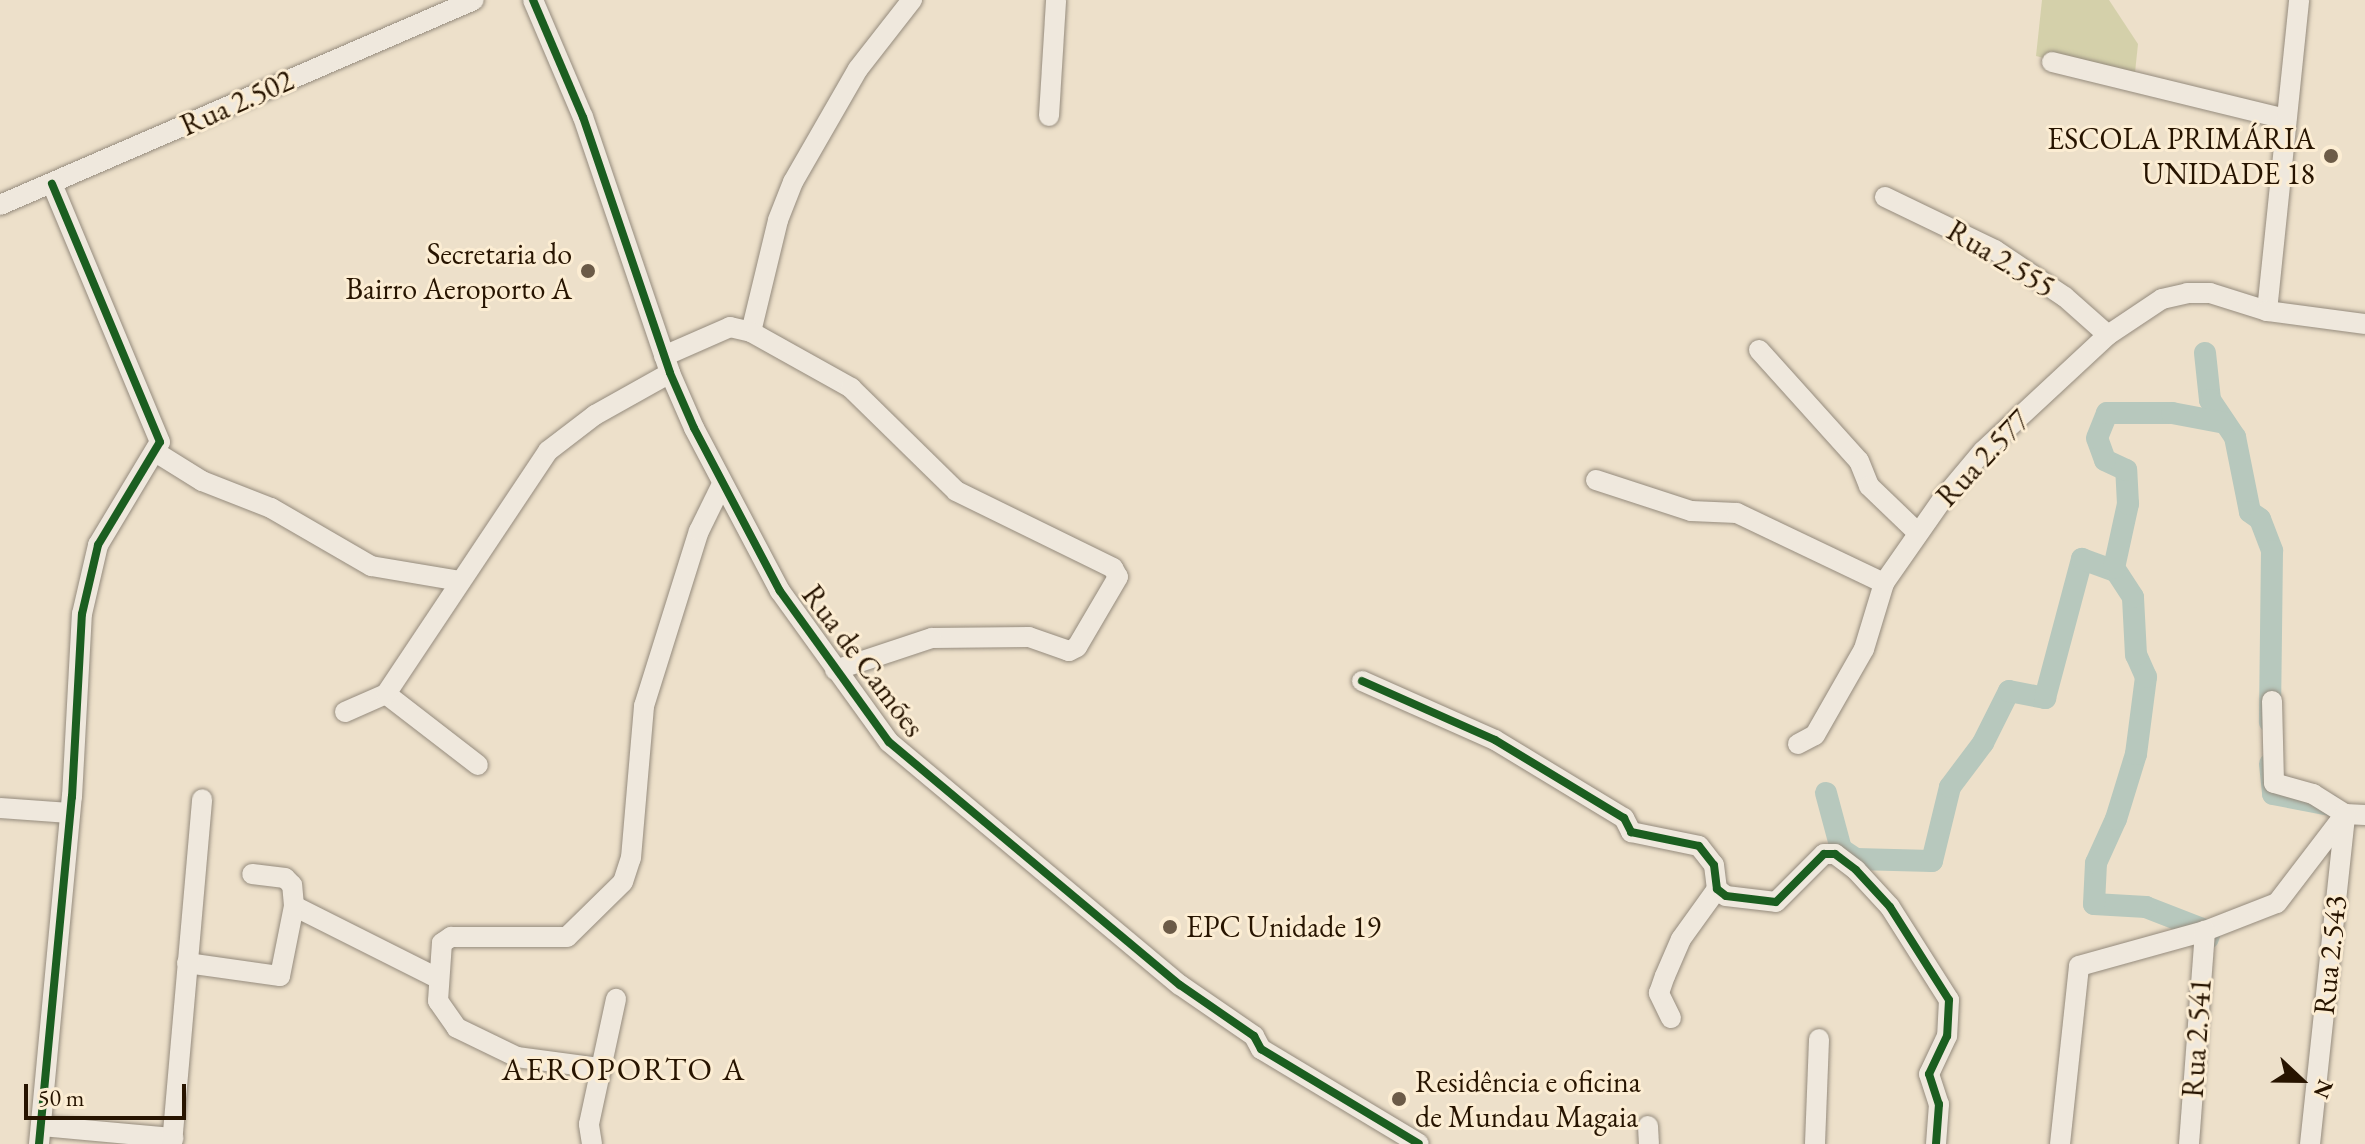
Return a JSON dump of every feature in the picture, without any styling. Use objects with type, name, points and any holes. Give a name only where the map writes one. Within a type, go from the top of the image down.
[{"type":"street","name":"Rua 2.502","points":[[0,205],[474,0]]},
{"type":"street","name":"Rua de Camões","points":[[533,0],[583,117],[667,365],[722,484],[780,591],[889,742],[920,772],[1180,985],[1254,1036],[1261,1049],[1419,1144]]},
{"type":"street","points":[[751,332],[778,220],[793,182],[858,69],[912,0]]},
{"type":"street","points":[[1049,116],[1056,0]]},
{"type":"street","points":[[2267,311],[2299,0]]},
{"type":"street","points":[[2052,62],[2286,119]]},
{"type":"street","points":[[52,184],[159,432],[157,453],[91,563],[82,614],[70,813],[40,1135],[172,1141],[202,799]]},
{"type":"street","name":"Rua 2.555","points":[[1885,197],[2005,256],[2108,335]]},
{"type":"street","name":"Rua 2.577","points":[[1798,744],[1811,742],[1854,668],[1884,583],[1918,533],[1983,451],[2108,335],[2162,299],[2187,293],[2233,297],[2267,311],[2365,324]]},
{"type":"street","points":[[345,712],[386,694],[548,451],[667,365],[730,327],[751,332],[862,396],[956,491],[1113,568],[1118,577],[1077,647],[1069,651],[1029,637],[932,638],[835,670]]},
{"type":"street","points":[[1759,350],[1859,461],[1869,486],[1918,533]]},
{"type":"street","points":[[157,453],[202,481],[271,508],[371,566],[461,581]]},
{"type":"street","points":[[1596,480],[1691,511],[1737,513],[1876,584],[1884,583]]},
{"type":"street","points":[[599,1068],[491,1048],[443,1015],[439,979],[447,938],[567,937],[623,882],[631,858],[644,706],[699,531],[722,484]]},
{"type":"street","points":[[1362,681],[1495,740],[1624,818],[1631,832],[1699,846],[1714,865],[1717,889],[1681,939],[1665,976],[1659,993],[1671,1018]]},
{"type":"street","points":[[386,694],[478,765]]},
{"type":"street","points":[[2060,1144],[2079,966],[2205,931],[2277,903],[2355,814],[2313,794],[2274,783],[2272,701]]},
{"type":"street","points":[[0,808],[70,813]]},
{"type":"street","name":"Rua 2.543","points":[[2310,1144],[2355,814]]},
{"type":"street","points":[[1717,889],[1752,901],[1776,902],[1824,854],[1835,854],[1856,870],[1890,907],[1949,1000],[1947,1036],[1929,1074],[1939,1104],[1936,1144]]},
{"type":"street","points":[[187,963],[280,976],[294,906],[290,881],[252,874]]},
{"type":"street","points":[[294,906],[439,979]]},
{"type":"street","name":"Rua 2.541","points":[[2189,1144],[2205,931]]},
{"type":"street","points":[[592,1144],[589,1124],[616,999]]},
{"type":"street","points":[[1815,1144],[1819,1039]]},
{"type":"shaded area","points":[[2042,0],[2109,0],[2138,44],[2134,82],[2036,56]]},
{"type":"waterway","points":[[2205,353],[2210,400],[2235,437],[2250,512],[2260,519],[2272,551],[2270,722]]},
{"type":"waterway","points":[[2208,938],[2210,932],[2146,907],[2094,904],[2096,863],[2116,819],[2136,754],[2146,677],[2136,655],[2133,597],[2114,568],[2128,504],[2126,470],[2105,460],[2097,438],[2107,413],[2172,413],[2225,423]]},
{"type":"waterway","points":[[1826,793],[1841,849],[1856,859],[1932,861],[1950,787],[1983,743],[2009,691],[2045,698],[2082,559],[2115,571]]},
{"type":"waterway","points":[[2270,764],[2273,794],[2330,805]]},
{"type":"cycle path","points":[[533,0],[583,117],[670,373],[694,428],[780,591],[889,742],[1180,985],[1254,1036],[1261,1049],[1419,1144]]},
{"type":"cycle path","points":[[39,1144],[72,797],[82,614],[98,545],[160,442],[52,184]]},
{"type":"cycle path","points":[[1362,681],[1495,740],[1624,818],[1631,832],[1699,846],[1714,865],[1717,889],[1726,896],[1776,902],[1824,854],[1835,854],[1856,870],[1890,907],[1949,1000],[1947,1036],[1929,1074],[1939,1104],[1936,1144]]},
{"type":"place","name":"ESCOLA PRIMÁRIA UNIDADE 18","points":[[2331,156]]},
{"type":"place","name":"Secretaria do Bairro Aeroporto A","points":[[588,271]]},
{"type":"place","name":"EPC Unidade 19","points":[[1170,927]]},
{"type":"place","name":"Residência e oficina de Mundau Magaia","points":[[1399,1099]]},
{"type":"district","name":"AEROPORTO A","points":[[624,1069]]}]
